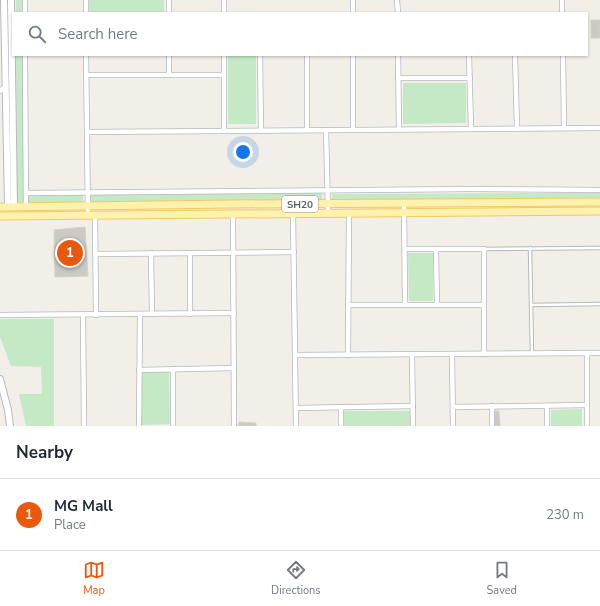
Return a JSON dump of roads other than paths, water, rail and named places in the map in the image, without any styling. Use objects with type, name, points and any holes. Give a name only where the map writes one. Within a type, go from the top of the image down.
[{"type":"main road","name":"SH20","points":[[7,207],[600,202]]},
{"type":"main road","name":"SH20","points":[[0,216],[600,211]]},
{"type":"street","points":[[4,0],[7,207]]},
{"type":"street","points":[[7,207],[2,89],[11,0]]},
{"type":"street","points":[[25,0],[25,12]]},
{"type":"street","points":[[86,0],[86,12]]},
{"type":"street","points":[[169,0],[169,12]]},
{"type":"street","points":[[224,0],[224,12]]},
{"type":"street","points":[[353,0],[353,12]]},
{"type":"street","points":[[397,0],[398,12]]},
{"type":"street","points":[[562,0],[562,12]]},
{"type":"street","points":[[26,56],[26,207]]},
{"type":"street","points":[[86,56],[88,207],[92,215],[96,254],[96,315]]},
{"type":"street","points":[[169,56],[169,75]]},
{"type":"street","points":[[224,56],[224,131]]},
{"type":"street","points":[[260,56],[261,130]]},
{"type":"street","points":[[307,56],[307,130]]},
{"type":"street","points":[[353,56],[353,130]]},
{"type":"street","points":[[398,56],[399,129]]},
{"type":"street","points":[[469,56],[471,129]]},
{"type":"street","points":[[515,56],[517,128]]},
{"type":"street","points":[[563,56],[564,128]]},
{"type":"street","points":[[87,75],[224,75]]},
{"type":"street","points":[[398,78],[470,78]]},
{"type":"street","points":[[87,132],[600,128]]},
{"type":"street","points":[[326,130],[328,213]]},
{"type":"street","points":[[26,193],[470,189],[600,190]]},
{"type":"street","points":[[404,203],[405,305]]},
{"type":"street","points":[[348,355],[349,213]]},
{"type":"street","points":[[233,214],[234,426]]},
{"type":"street","points":[[293,214],[296,426]]},
{"type":"street","points":[[405,249],[484,249],[484,354]]},
{"type":"street","points":[[436,249],[437,305]]},
{"type":"street","points":[[96,254],[294,252]]},
{"type":"street","points":[[151,253],[152,314]]},
{"type":"street","points":[[190,253],[190,314]]},
{"type":"street","points":[[348,305],[484,305]]},
{"type":"street","points":[[0,315],[234,313]]},
{"type":"street","points":[[139,426],[140,314]]},
{"type":"street","points":[[83,315],[84,426]]},
{"type":"street","points":[[587,353],[587,426]]},
{"type":"street","points":[[295,355],[600,353]]},
{"type":"street","points":[[412,354],[413,426]]},
{"type":"street","points":[[452,354],[453,426]]},
{"type":"street","points":[[139,370],[234,368]]},
{"type":"street","points":[[173,369],[173,426]]},
{"type":"street","points":[[0,379],[8,410],[10,426]]},
{"type":"street","points":[[453,407],[587,405]]},
{"type":"street","points":[[296,408],[413,406]]},
{"type":"street","points":[[492,406],[492,426]]},
{"type":"street","points":[[546,406],[547,426]]},
{"type":"street","points":[[341,407],[341,426]]},
{"type":"lane","points":[[530,248],[532,354]]},
{"type":"lane","points":[[484,249],[600,248]]},
{"type":"lane","points":[[531,305],[600,304]]},
{"type":"place","name":"MG Mall","points":[[70,253]]}]
